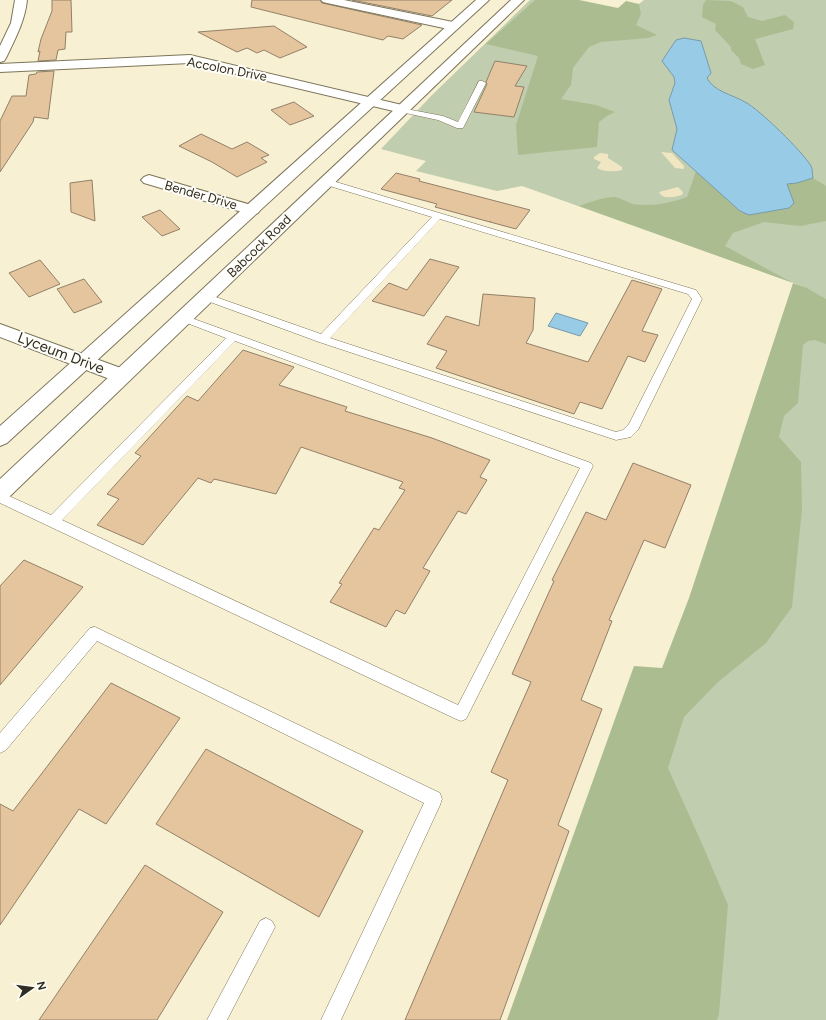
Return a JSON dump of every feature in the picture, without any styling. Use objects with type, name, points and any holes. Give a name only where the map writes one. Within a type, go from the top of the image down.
[{"type":"main road","points":[[0,58],[16,27],[20,14],[21,0]]},
{"type":"main road","points":[[327,0],[453,26]]},
{"type":"main road","name":"Babcock Road","points":[[0,438],[483,0]]},
{"type":"main road","name":"Babcock Road","points":[[0,492],[518,0]]},
{"type":"main road","name":"Accolon Drive","points":[[0,68],[190,60],[402,109]]},
{"type":"main road","name":"Bender Drive","points":[[149,180],[252,210]]},
{"type":"main road","name":"Lyceum Drive","points":[[0,330],[122,376]]},
{"type":"lane","points":[[402,109],[440,118],[460,126],[482,83]]},
{"type":"lane","points":[[206,296],[323,340],[616,436],[627,434],[634,427],[697,298],[692,292],[326,182]]},
{"type":"lane","points":[[323,340],[438,216]]},
{"type":"lane","points":[[0,497],[461,714],[586,466],[183,318]]},
{"type":"lane","points":[[52,522],[234,336]]},
{"type":"lane","points":[[0,745],[95,633],[434,799],[331,1020]]},
{"type":"lane","points":[[217,1020],[266,927]]},
{"type":"green space","points":[[530,0],[538,0],[621,18],[644,0],[826,0],[826,1020],[563,1020],[805,287],[522,186],[497,191],[416,171],[426,161],[381,149],[432,95]]},
{"type":"green space","points":[[535,0],[579,0],[618,8],[626,1],[639,4],[641,14],[636,25],[657,35],[648,38],[601,42],[589,47],[573,68],[571,85],[561,99],[596,105],[615,112],[599,122],[597,147],[518,155],[516,125],[538,56],[486,44]]},
{"type":"green space","points":[[706,0],[731,1],[743,7],[748,17],[762,21],[785,15],[794,22],[793,29],[755,39],[765,65],[753,69],[741,64],[739,58],[731,50],[731,47],[715,30],[716,24],[702,17],[703,5]]},
{"type":"green space","points":[[696,171],[740,211],[749,215],[789,208],[794,203],[787,184],[797,183],[813,178],[826,186],[826,221],[800,226],[764,222],[733,233],[725,246],[793,283],[579,206],[611,197],[640,205],[667,203],[681,199],[687,197]]},
{"type":"green space","points":[[793,283],[805,287],[826,299],[826,344],[815,340],[808,341],[803,345],[798,403],[784,416],[779,437],[801,462],[802,509],[792,607],[766,643],[718,682],[684,717],[668,768],[728,905],[719,1014],[717,1020],[507,1020],[634,666],[662,668],[689,598]]},
{"type":"sand","points":[[661,152],[672,153],[684,166],[684,169],[675,168]]},
{"type":"sand","points":[[600,153],[608,154],[608,158],[622,167],[622,170],[609,171],[597,168],[601,162],[594,159],[594,157]]},
{"type":"sand","points":[[678,187],[683,192],[682,195],[666,197],[661,195],[659,192]]},
{"type":"water","points":[[684,38],[701,41],[711,73],[707,78],[710,82],[718,89],[752,106],[790,141],[811,166],[813,178],[797,183],[787,184],[794,203],[789,208],[749,215],[740,211],[672,150],[677,129],[669,100],[675,83],[674,77],[662,61],[676,40]]},
{"type":"water","points":[[556,313],[588,323],[580,336],[548,326]]},
{"type":"building","points":[[52,0],[71,0],[72,32],[66,32],[65,49],[58,50],[56,60],[38,61],[40,51],[38,52],[41,39],[52,11]]},
{"type":"building","points":[[252,0],[320,0],[322,3],[422,25],[403,39],[388,36],[383,40],[251,7]]},
{"type":"building","points":[[352,0],[452,0],[432,16]]},
{"type":"building","points":[[274,26],[307,47],[280,58],[264,50],[257,53],[247,48],[237,52],[198,32]]},
{"type":"building","points":[[495,61],[527,66],[515,86],[524,87],[514,117],[474,112],[487,84],[486,82]]},
{"type":"building","points":[[54,71],[48,119],[34,117],[33,122],[0,172],[0,121],[12,96],[26,96],[29,75],[36,74],[37,72]]},
{"type":"building","points":[[294,102],[314,116],[290,125],[271,110]]},
{"type":"building","points":[[201,134],[232,149],[247,142],[269,155],[261,158],[267,162],[237,177],[212,162],[179,146]]},
{"type":"building","points":[[396,173],[420,179],[419,181],[530,210],[516,229],[435,207],[437,204],[381,189]]},
{"type":"building","points":[[92,180],[95,221],[71,212],[70,183]]},
{"type":"building","points":[[160,210],[180,229],[162,236],[142,217]]},
{"type":"building","points":[[430,259],[459,267],[424,316],[372,301],[389,283],[407,290]]},
{"type":"building","points":[[40,260],[60,284],[29,297],[9,273]]},
{"type":"building","points":[[84,279],[102,302],[74,313],[57,289]]},
{"type":"building","points":[[632,280],[662,289],[642,331],[658,335],[645,362],[628,356],[602,409],[580,402],[574,414],[436,368],[447,351],[427,344],[446,316],[479,326],[483,294],[535,298],[533,330],[526,343],[588,362]]},
{"type":"building","points":[[243,350],[294,367],[279,385],[347,407],[345,411],[432,438],[490,460],[480,477],[487,480],[466,514],[458,511],[423,568],[430,571],[405,614],[396,610],[386,627],[330,602],[342,584],[339,583],[374,528],[379,530],[405,490],[399,488],[403,482],[301,447],[276,494],[214,479],[211,483],[198,478],[143,545],[97,525],[119,499],[107,494],[141,456],[135,453],[187,396],[198,401]]},
{"type":"building","points":[[633,463],[691,485],[665,548],[644,540],[609,620],[612,621],[581,700],[602,709],[558,825],[569,831],[500,1020],[405,1020],[508,780],[491,772],[531,682],[512,674],[554,581],[552,580],[586,512],[606,520]]},
{"type":"building","points":[[24,560],[83,587],[0,685],[0,586]]},
{"type":"building","points":[[111,683],[180,718],[106,824],[79,809],[0,925],[0,804],[13,811]]},
{"type":"building","points":[[206,749],[363,831],[319,917],[156,824]]},
{"type":"building","points":[[145,865],[223,912],[157,1020],[39,1020]]}]
